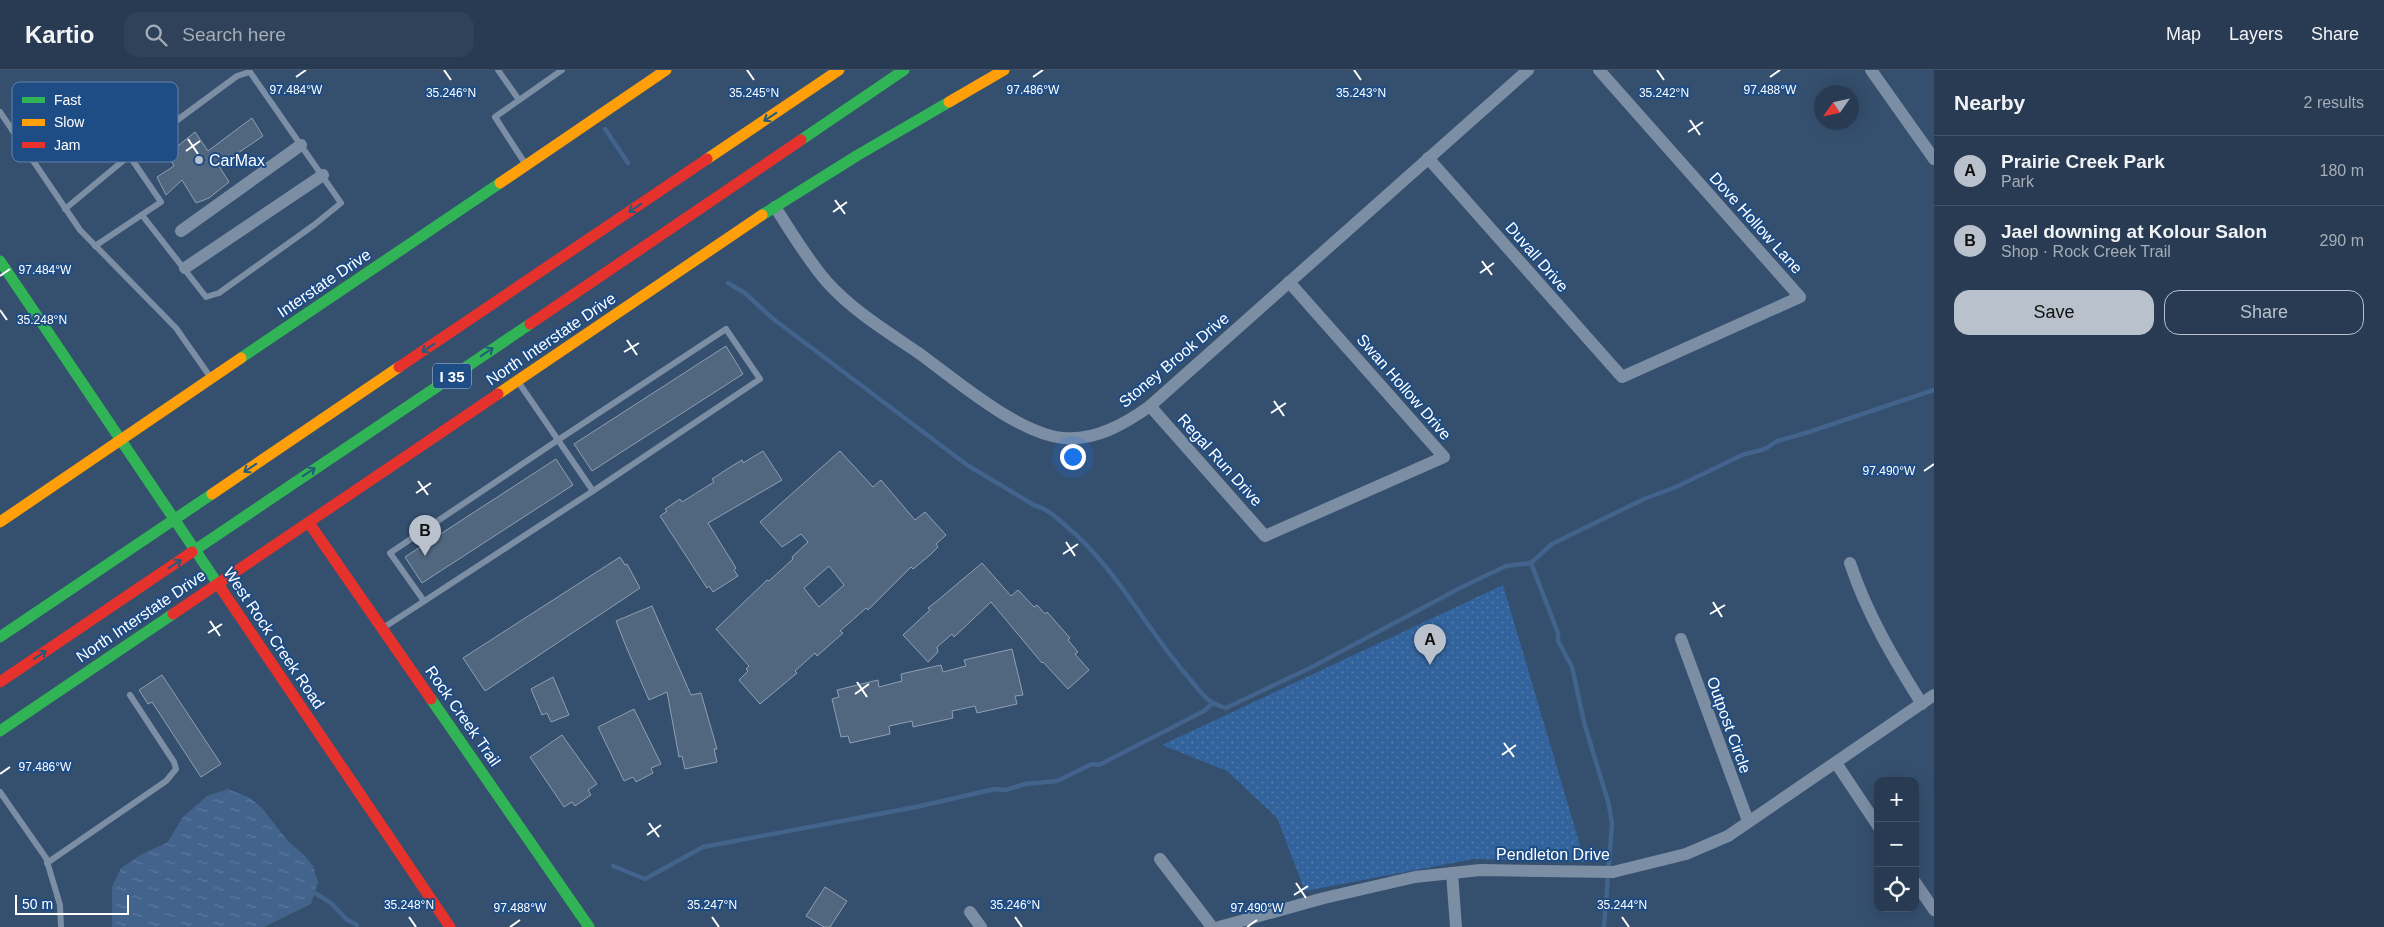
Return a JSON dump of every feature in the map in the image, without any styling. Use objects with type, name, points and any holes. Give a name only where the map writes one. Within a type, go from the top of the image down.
[{"type":"main road","name":"Interstate Drive","points":[[0,522],[666,70]]},
{"type":"main road","name":"I 35","points":[[0,637],[839,70]]},
{"type":"main road","name":"I 35","points":[[0,682],[904,70]]},
{"type":"main road","name":"North Interstate Drive","points":[[0,732],[775,207],[1004,70]]},
{"type":"main road","name":"West Rock Creek Road","points":[[0,261],[450,927]]},
{"type":"main road","name":"Rock Creek Trail","points":[[309,523],[590,927]]},
{"type":"street","name":"Stoney Brook Drive","points":[[775,207],[816,269],[842,296],[1014,420],[1052,436],[1064,438],[1085,437],[1119,426],[1150,406],[1528,70]]},
{"type":"street","name":"Dove Hollow Lane","points":[[1599,70],[1800,297],[1622,377]]},
{"type":"street","points":[[1872,70],[1934,159]]},
{"type":"street","points":[[181,231],[301,145]]},
{"type":"street","name":"Duvall Drive","points":[[1428,158],[1622,377]]},
{"type":"street","points":[[185,268],[323,175]]},
{"type":"street","name":"Swan Hollow Drive","points":[[1265,536],[1444,458],[1289,282]]},
{"type":"street","name":"Regal Run Drive","points":[[1150,406],[1265,536]]},
{"type":"street","points":[[1850,563],[1862,598],[1875,625],[1922,704]]},
{"type":"street","name":"Outpost Circle","points":[[1681,639],[1748,822]]},
{"type":"street","name":"Pendleton Drive","points":[[1219,927],[1415,877],[1509,870],[1613,872],[1642,866],[1711,845],[1934,696]]},
{"type":"street","points":[[1836,763],[1875,822]]},
{"type":"street","points":[[1160,859],[1212,927]]},
{"type":"street","points":[[1452,873],[1456,927]]},
{"type":"street","points":[[1919,888],[1934,910]]},
{"type":"street","points":[[970,912],[981,927]]},
{"type":"lane","points":[[498,70],[519,100]]},
{"type":"lane","points":[[526,166],[495,117],[562,70]]},
{"type":"lane","points":[[142,215],[206,297],[219,293],[314,225],[341,203],[250,72],[237,76],[178,120]]},
{"type":"lane","points":[[0,112],[12,130]]},
{"type":"lane","points":[[33,162],[65,209],[95,246],[176,328],[212,379]]},
{"type":"lane","points":[[65,209],[123,162]]},
{"type":"lane","points":[[95,246],[162,202],[134,162]]},
{"type":"lane","points":[[382,629],[760,379],[726,329],[390,553],[424,601]]},
{"type":"lane","points":[[518,382],[593,490]]},
{"type":"lane","points":[[47,863],[166,780],[176,769],[174,762],[130,695]]},
{"type":"lane","points":[[0,792],[47,863],[60,905],[61,927]]},
{"type":"shaded area","points":[[1503,585],[1585,862],[1474,859],[1305,891],[1277,818],[1227,771],[1162,745]]},
{"type":"water","points":[[228,789],[250,798],[261,807],[288,841],[313,866],[318,882],[311,904],[264,927],[112,927],[112,887],[121,868],[142,854],[168,842],[182,818],[207,796]]},
{"type":"building","name":"CarMax","points":[[252,118],[263,136],[219,166],[229,182],[209,198],[196,203],[182,180],[166,195],[157,177],[174,166],[172,162],[178,162],[178,146],[195,132],[208,151]]},
{"type":"building","points":[[726,346],[743,374],[592,471],[574,444]]},
{"type":"building","points":[[763,451],[782,480],[708,523],[736,568],[734,570],[738,576],[713,592],[709,586],[707,588],[660,516],[667,511],[665,509],[680,499],[682,502],[714,482],[712,479],[732,466],[742,460],[743,463]]},
{"type":"building","points":[[840,451],[873,487],[881,480],[915,520],[925,512],[946,535],[936,544],[938,547],[930,555],[913,569],[911,567],[868,610],[866,608],[840,631],[843,633],[817,656],[815,653],[795,671],[797,673],[760,704],[739,680],[748,671],[746,669],[749,666],[716,629],[767,580],[769,581],[793,559],[792,557],[808,542],[801,534],[782,547],[760,522]],"holes":[[[829,566],[844,585],[819,607],[804,588]]]},
{"type":"building","points":[[556,459],[573,485],[422,583],[405,557]]},
{"type":"building","points":[[620,557],[625,565],[627,564],[640,588],[485,691],[463,658]]},
{"type":"building","points":[[982,563],[1011,596],[1018,590],[1034,607],[1037,605],[1045,614],[1047,612],[1070,638],[1068,640],[1078,652],[1075,654],[1089,670],[1068,689],[1042,663],[991,602],[954,637],[952,634],[937,647],[938,652],[928,662],[903,635],[930,610],[928,608]]},
{"type":"building","points":[[652,606],[691,695],[701,693],[717,749],[714,749],[717,762],[685,769],[682,756],[679,757],[667,692],[649,700],[625,644],[616,621]]},
{"type":"building","points":[[1012,649],[1023,695],[1015,696],[1017,704],[977,713],[975,706],[952,711],[953,718],[913,727],[912,721],[889,726],[890,734],[850,743],[848,736],[841,737],[832,699],[839,697],[837,690],[878,680],[879,687],[902,681],[901,674],[941,665],[943,672],[966,666],[964,660]]},
{"type":"building","points":[[162,675],[221,764],[201,777],[152,702],[148,704],[139,690]]},
{"type":"building","points":[[553,677],[569,715],[551,722],[547,713],[542,715],[531,689]]},
{"type":"building","points":[[634,709],[661,764],[651,768],[653,773],[636,782],[633,777],[624,781],[598,727]]},
{"type":"building","points":[[562,735],[597,784],[588,790],[591,795],[575,806],[572,802],[564,807],[530,757]]},
{"type":"building","points":[[825,887],[847,901],[830,927],[824,927],[806,916]]},
{"type":"waterway","points":[[605,129],[628,163]]},
{"type":"waterway","points":[[728,283],[745,293],[772,318],[967,465],[1058,519],[1100,560],[1173,659],[1201,693],[1209,700],[1226,708],[1310,668],[1462,587],[1506,566],[1531,563],[1552,544],[1644,499],[1676,487],[1742,455],[1765,449],[1777,441],[1934,390]]},
{"type":"waterway","points":[[1531,563],[1558,633],[1558,641],[1572,667],[1584,722],[1609,805],[1612,824],[1604,927]]},
{"type":"waterway","points":[[613,866],[645,879],[703,847],[916,807],[995,789],[1006,790],[1025,784],[1057,781],[1092,764],[1099,765],[1204,711],[1212,704]]},
{"type":"waterway","points":[[315,893],[331,903],[346,919],[357,925]]},
{"type":"traffic: fast","points":[[801,140],[904,70]]},
{"type":"traffic: fast","points":[[762,215],[858,155],[949,102]]},
{"type":"traffic: fast","points":[[241,358],[500,183]]},
{"type":"traffic: fast","points":[[0,261],[222,590]]},
{"type":"traffic: fast","points":[[192,552],[530,324]]},
{"type":"traffic: fast","points":[[0,637],[212,494]]},
{"type":"traffic: fast","points":[[0,731],[173,614]]},
{"type":"traffic: fast","points":[[431,699],[589,927]]},
{"type":"traffic: slow","points":[[500,183],[666,70]]},
{"type":"traffic: slow","points":[[707,159],[839,70]]},
{"type":"traffic: slow","points":[[949,102],[1004,70]]},
{"type":"traffic: slow","points":[[498,394],[762,215]]},
{"type":"traffic: slow","points":[[0,522],[241,358]]},
{"type":"traffic: slow","points":[[212,494],[399,367]]},
{"type":"traffic: jam","points":[[530,324],[801,140]]},
{"type":"traffic: jam","points":[[399,367],[707,159]]},
{"type":"traffic: jam","points":[[173,614],[498,394]]},
{"type":"traffic: jam","points":[[309,523],[431,699]]},
{"type":"traffic: jam","points":[[0,682],[192,552]]},
{"type":"traffic: jam","points":[[222,590],[450,927]]},
{"type":"place","name":"CarMax","points":[[199,160]]},
{"type":"place","name":"Jael downing at Kolour Salon","points":[[425,556]]},
{"type":"place","name":"Prairie Creek Park","points":[[1430,665]]}]
